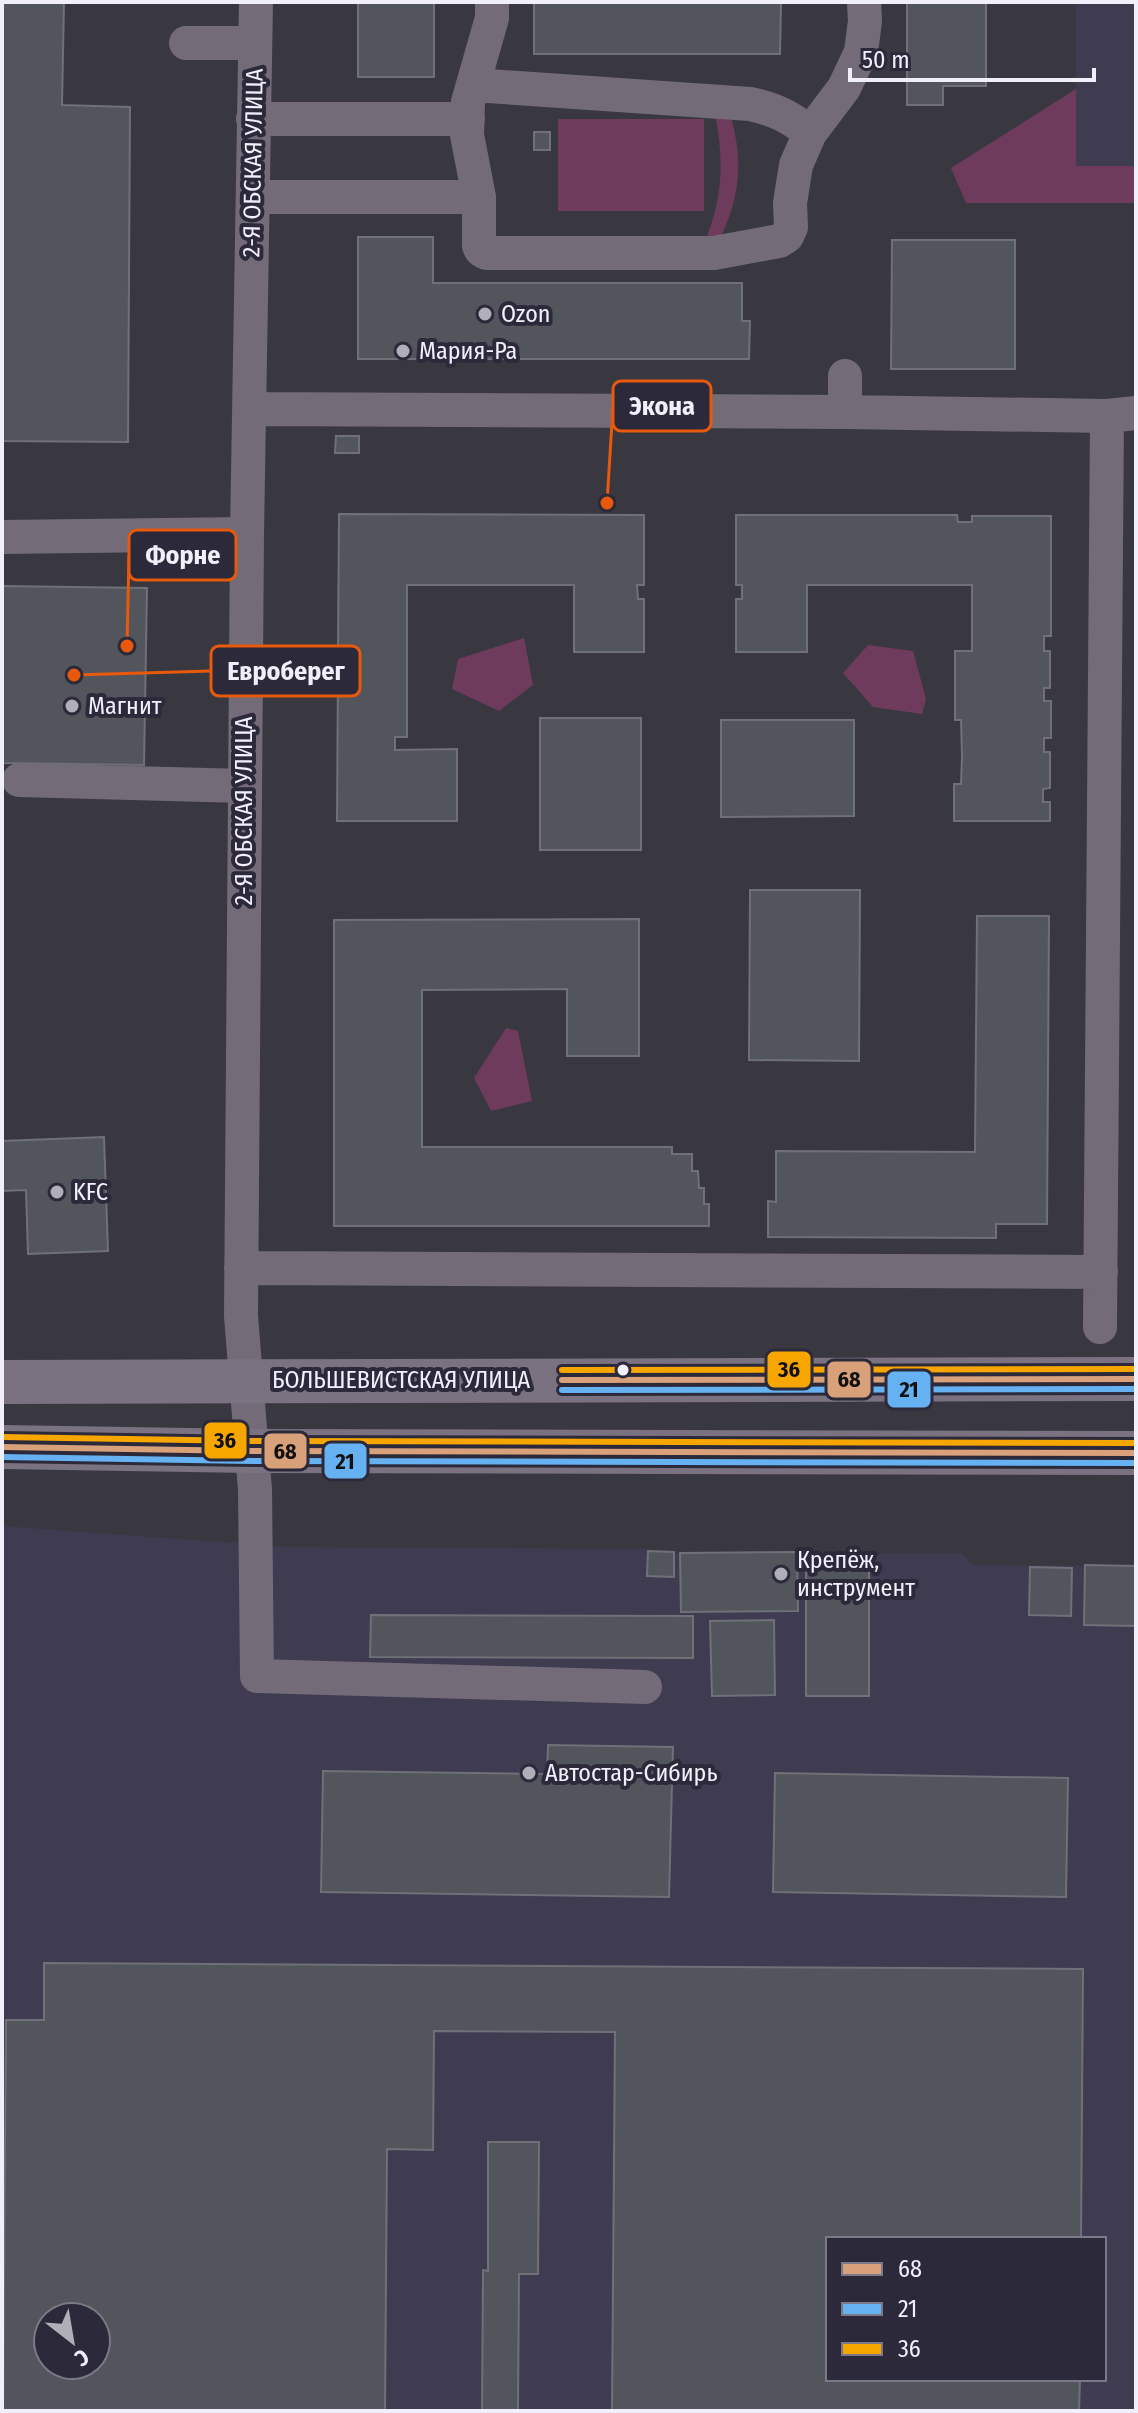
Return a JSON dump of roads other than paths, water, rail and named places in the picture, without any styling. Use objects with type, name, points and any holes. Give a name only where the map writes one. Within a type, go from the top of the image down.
[{"type":"highway","name":"БОЛЬШЕВИСТСКАЯ УЛИЦА","points":[[2,1382],[1136,1379]]},
{"type":"highway","points":[[2,1447],[252,1451],[1136,1453]]},
{"type":"street","name":"2-Я ОБСКАЯ УЛИЦА","points":[[256,2],[244,786],[241,1316],[255,1490],[257,1676],[645,1687]]},
{"type":"street","points":[[492,2],[492,18],[468,102],[467,135],[479,197],[479,246],[486,253],[714,253],[779,241],[787,236],[791,227],[790,203],[796,165],[810,133],[844,88],[861,52],[864,2]]},
{"type":"street","points":[[186,43],[255,43]]},
{"type":"street","points":[[473,85],[750,104],[775,109],[810,133]]},
{"type":"street","points":[[253,119],[468,119]]},
{"type":"street","points":[[253,197],[479,197]]},
{"type":"street","points":[[845,376],[845,412]]},
{"type":"street","points":[[250,409],[1121,415],[1100,1327]]},
{"type":"street","points":[[2,537],[247,534]]},
{"type":"street","points":[[19,780],[244,786]]},
{"type":"street","points":[[241,1268],[1101,1272]]},
{"type":"place","name":"Ozon","points":[[485,314]]},
{"type":"place","name":"Мария-Ра","points":[[403,351]]},
{"type":"place","name":"Экона","points":[[607,503]]},
{"type":"place","name":"Форне","points":[[127,646]]},
{"type":"place","name":"Евроберег","points":[[74,675]]},
{"type":"place","name":"Магнит","points":[[72,706]]},
{"type":"place","name":"KFC","points":[[57,1192]]},
{"type":"place","name":"Крепёж, инструмент","points":[[781,1574]]},
{"type":"place","name":"Автостар-Сибирь","points":[[529,1773]]}]
